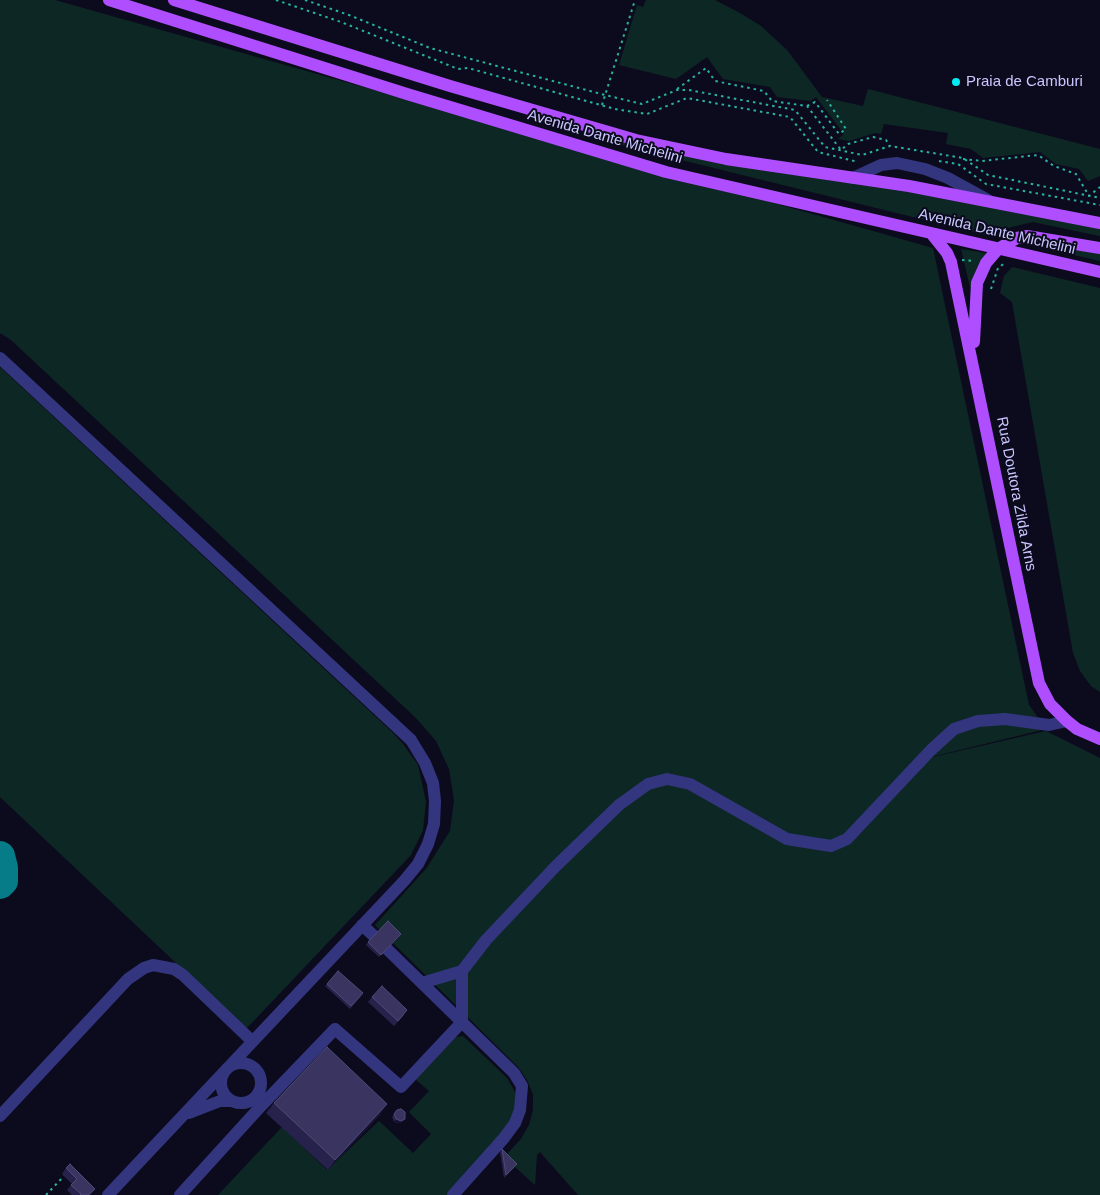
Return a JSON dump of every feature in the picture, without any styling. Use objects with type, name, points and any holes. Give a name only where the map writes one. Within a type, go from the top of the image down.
[{"type":"main road","name":"Avenida Dante Michelini","points":[[109,0],[539,135],[666,172],[1100,272]]},
{"type":"main road","name":"Avenida Dante Michelini","points":[[174,0],[468,92],[636,140],[726,159],[854,178],[992,202],[1100,224]]},
{"type":"main road","name":"Rua Doutora Zilda Arns","points":[[931,233],[951,262],[974,364],[1035,669],[1043,693],[1067,721],[1077,729],[1100,738]]},
{"type":"main road","points":[[974,364],[977,283],[986,263],[998,249],[1017,238],[1027,236],[1100,248]]},
{"type":"lane","points":[[854,178],[881,165],[897,163],[925,169],[948,178],[992,202]]},
{"type":"lane","points":[[0,358],[411,740],[425,763],[433,783],[436,801],[434,824],[428,844],[418,864],[108,1195]]},
{"type":"lane","points":[[422,983],[462,971],[486,940],[556,866],[619,805],[648,784],[667,779],[690,784],[787,839],[832,846],[847,839],[931,750],[954,730],[978,721],[1005,719],[1049,726],[1067,721]]},
{"type":"lane","points":[[362,925],[374,936]]},
{"type":"lane","points":[[387,949],[514,1073],[522,1086],[520,1110],[515,1123],[453,1195]]},
{"type":"lane","points":[[0,1116],[128,979],[144,968],[153,965],[174,969],[252,1041]]},
{"type":"lane","points":[[180,1195],[261,1106],[335,1029],[401,1087],[462,1022],[462,971]]},
{"type":"lane","points":[[238,1062],[246,1062],[253,1066],[261,1078],[261,1086],[254,1099],[239,1103],[232,1101],[226,1096],[221,1083],[225,1070],[238,1062]]},
{"type":"lane","points":[[182,1116],[207,1105],[232,1101]]},
{"type":"path","points":[[276,0],[341,22],[458,69],[468,68],[602,105],[647,114],[687,98],[790,117],[818,152],[860,163]]},
{"type":"path","points":[[305,0],[349,15],[430,48],[642,104],[677,90],[706,68],[715,81],[764,91],[772,101],[807,106],[814,102],[839,134],[846,129],[827,100]]},
{"type":"path","points":[[602,105],[635,0]]},
{"type":"path","points":[[677,90],[795,110],[824,147],[862,155],[890,146],[982,161],[1038,155],[1054,166],[1076,174],[1089,196]]},
{"type":"path","points":[[807,106],[841,150]]},
{"type":"path","points":[[841,150],[848,144],[873,137],[886,140],[890,146]]},
{"type":"path","points":[[963,158],[988,175],[1100,198]]},
{"type":"path","points":[[932,160],[958,164],[986,184],[1100,205]]},
{"type":"path","points":[[1089,196],[1100,187]]},
{"type":"path","points":[[951,262],[964,260],[986,263],[998,268]]},
{"type":"path","points":[[991,289],[998,268],[1008,261]]},
{"type":"path","points":[[46,1195],[64,1176]]},
{"type":"green space","points":[[0,0],[55,0],[933,248],[1029,705],[1046,729],[898,765],[1046,731],[1100,758],[1100,1195],[578,1195],[540,1152],[537,1155],[535,1185],[515,1167],[504,1178],[515,1166],[505,1156],[521,1139],[529,1125],[533,1110],[533,1094],[527,1080],[518,1067],[393,943],[399,937],[380,930],[375,925],[426,869],[450,831],[454,800],[449,769],[436,741],[416,718],[11,340],[0,333]]},
{"type":"green space","points":[[646,0],[715,0],[740,13],[761,26],[787,50],[822,97],[863,106],[868,89],[1100,149],[1100,176],[1088,181],[1079,169],[1056,164],[1040,152],[983,158],[971,149],[946,144],[948,133],[884,124],[881,134],[875,133],[849,141],[838,139],[844,134],[816,97],[810,101],[777,97],[770,87],[723,79],[707,57],[676,79],[619,65],[637,5],[643,7]]},
{"type":"green space","points":[[584,130],[1100,227],[1100,236],[1033,222],[1003,229],[994,237],[649,152],[582,134]]},
{"type":"green space","points":[[1033,241],[1100,253],[1100,261],[1026,244]]},
{"type":"green space","points":[[961,249],[986,253],[973,288],[970,287]]},
{"type":"green space","points":[[1012,267],[1100,288],[1100,692],[1091,686],[1080,671],[1073,653],[1012,302],[1000,293],[1004,276]]},
{"type":"green space","points":[[0,367],[392,732],[418,765],[426,802],[423,830],[411,855],[246,1029],[0,797]]},
{"type":"green space","points":[[463,1036],[507,1078],[514,1090],[518,1103],[516,1117],[448,1195],[218,1195],[282,1127],[327,1170],[379,1121],[413,1153],[431,1134],[409,1112],[429,1091],[415,1079],[456,1037]]},
{"type":"building","points":[[388,921],[401,934],[381,955],[368,942]]},
{"type":"building","points":[[338,971],[363,993],[351,1006],[327,984]]},
{"type":"building","points":[[382,986],[407,1010],[398,1021],[372,997]]},
{"type":"building","points":[[327,1047],[387,1104],[335,1160],[274,1103]]},
{"type":"building","points":[[401,1109],[405,1112],[405,1119],[401,1121],[396,1119],[394,1114],[397,1110]]},
{"type":"building","points":[[502,1149],[517,1164],[506,1175]]},
{"type":"building","points":[[70,1164],[95,1189],[88,1195],[80,1195],[71,1185],[77,1179],[66,1168]]},
{"type":"taxiway","points":[[0,856],[3,868],[3,881],[0,884]]},
{"type":"place","name":"Praia de Camburi","points":[[956,82]]}]
